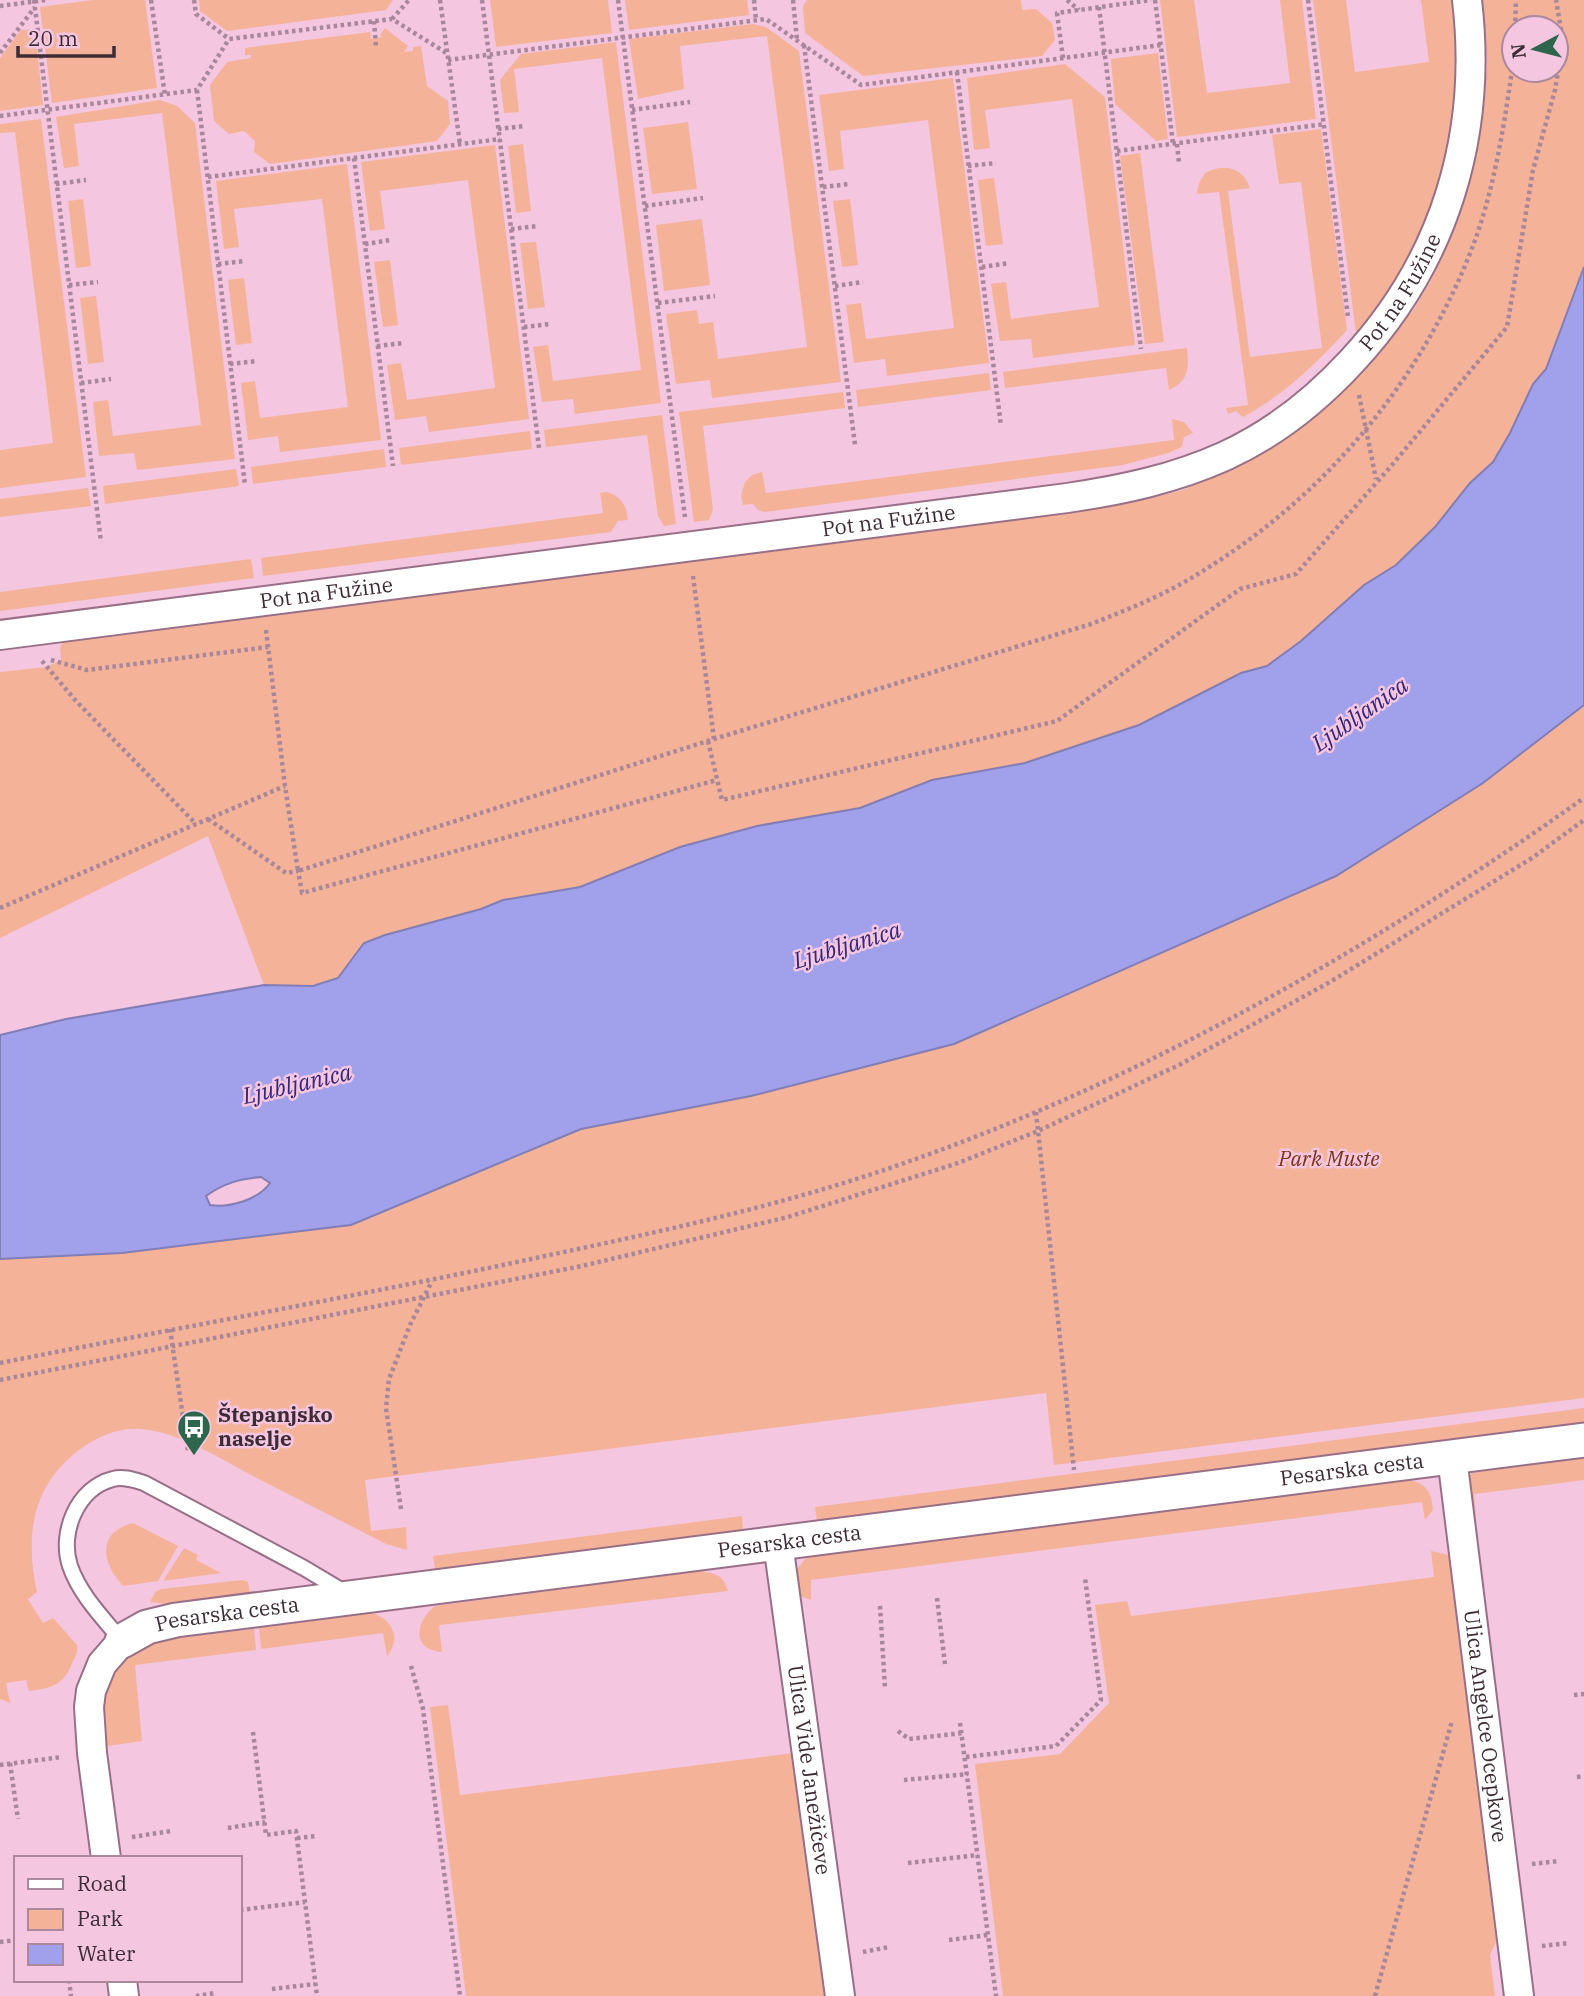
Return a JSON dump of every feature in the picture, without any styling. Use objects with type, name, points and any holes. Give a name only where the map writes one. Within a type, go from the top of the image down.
[{"type":"street","name":"Pot na Fužine","points":[[0,635],[1054,500],[1130,488],[1189,471],[1227,455],[1256,439],[1312,400],[1354,359],[1372,340],[1410,287],[1427,256],[1450,196],[1465,136],[1469,101],[1470,35],[1466,0]]},
{"type":"street","name":"Pesarska cesta","points":[[116,1848],[82,1754],[91,1692],[102,1664],[122,1641],[147,1627],[176,1620],[1584,1440]]},
{"type":"street","name":"Ulica Angelce Ocepkove","points":[[1452,1457],[1519,1996]]},
{"type":"street","name":"Ulica Vide Janežičeve","points":[[778,1543],[840,1996]]},
{"type":"lane","points":[[122,1641],[75,1580],[67,1546],[68,1528],[76,1509],[89,1492],[101,1483],[115,1478],[144,1482],[304,1568],[353,1598]]},
{"type":"path","points":[[0,6],[47,0]]},
{"type":"path","points":[[151,0],[164,95]]},
{"type":"path","points":[[194,0],[196,14],[229,39],[392,19],[448,57],[489,55],[766,19],[861,85],[1161,45]]},
{"type":"path","points":[[392,19],[409,0]]},
{"type":"path","points":[[440,0],[460,144]]},
{"type":"path","points":[[482,0],[539,448]]},
{"type":"path","points":[[618,0],[685,518]]},
{"type":"path","points":[[754,0],[756,20]]},
{"type":"path","points":[[793,0],[798,41]]},
{"type":"path","points":[[1067,0],[1080,10]]},
{"type":"path","points":[[1063,58],[1057,13],[1153,0],[1179,163]]},
{"type":"path","points":[[1308,0],[1354,359]]},
{"type":"path","points":[[693,575],[711,740],[722,800],[1057,721],[1240,589],[1296,574],[1392,465],[1507,327],[1532,170],[1555,90],[1563,41],[1556,0]]},
{"type":"path","points":[[0,53],[34,3]]},
{"type":"path","points":[[34,3],[101,542]]},
{"type":"path","points":[[1100,7],[1141,349]]},
{"type":"path","points":[[374,21],[376,47]]},
{"type":"path","points":[[229,39],[197,90],[245,485]]},
{"type":"path","points":[[804,45],[855,445]]},
{"type":"path","points":[[957,72],[1002,426]]},
{"type":"path","points":[[208,819],[285,873],[298,871],[711,740],[1091,625],[1139,605],[1201,573],[1265,529],[1338,463],[1401,384],[1451,299],[1470,253],[1491,186],[1510,84]]},
{"type":"path","points":[[0,116],[197,90]]},
{"type":"path","points":[[632,110],[690,102]]},
{"type":"path","points":[[1117,151],[1325,124]]},
{"type":"path","points":[[498,129],[525,126]]},
{"type":"path","points":[[208,177],[500,139]]},
{"type":"path","points":[[354,158],[393,466]]},
{"type":"path","points":[[968,166],[996,163]]},
{"type":"path","points":[[56,184],[86,180]]},
{"type":"path","points":[[822,187],[849,184]]},
{"type":"path","points":[[645,206],[703,198]]},
{"type":"path","points":[[512,229],[538,226]]},
{"type":"path","points":[[365,244],[391,240]]},
{"type":"path","points":[[218,264],[245,261]]},
{"type":"path","points":[[981,267],[1009,263]]},
{"type":"path","points":[[69,285],[98,282]]},
{"type":"path","points":[[835,286],[863,282]]},
{"type":"path","points":[[657,303],[715,296]]},
{"type":"path","points":[[524,327],[550,324]]},
{"type":"path","points":[[377,346],[404,343]]},
{"type":"path","points":[[230,364],[257,361]]},
{"type":"path","points":[[81,383],[111,379]]},
{"type":"path","points":[[1365,431],[1376,480]]},
{"type":"path","points":[[266,626],[285,786],[302,893],[437,854],[717,780]]},
{"type":"path","points":[[32,663],[51,660],[87,670],[268,647]]},
{"type":"path","points":[[42,661],[76,701],[196,824]]},
{"type":"path","points":[[0,908],[285,786]]},
{"type":"path","points":[[0,1363],[432,1281],[740,1213],[883,1170],[1036,1112],[1162,1054],[1292,984],[1388,928],[1515,847],[1584,799]]},
{"type":"path","points":[[0,1380],[582,1266],[788,1217],[958,1164],[1181,1064],[1330,982],[1532,858],[1584,820]]},
{"type":"path","points":[[1036,1112],[1074,1470]]},
{"type":"path","points":[[401,1509],[386,1408],[389,1379],[410,1325],[432,1281]]},
{"type":"path","points":[[170,1329],[188,1451]]},
{"type":"path","points":[[966,1757],[1056,1746],[1101,1700],[1085,1578]]},
{"type":"path","points":[[937,1598],[945,1664]]},
{"type":"path","points":[[880,1606],[885,1688]]},
{"type":"path","points":[[411,1666],[422,1709],[460,1996]]},
{"type":"path","points":[[1574,1695],[1584,1694]]},
{"type":"path","points":[[1375,1996],[1456,1708]]},
{"type":"path","points":[[960,1723],[996,1996]]},
{"type":"path","points":[[898,1731],[909,1739],[963,1733]]},
{"type":"path","points":[[253,1732],[266,1835],[296,1831],[317,1996]]},
{"type":"path","points":[[0,1765],[82,1754]]},
{"type":"path","points":[[10,1763],[18,1819]]},
{"type":"path","points":[[904,1780],[968,1774]]},
{"type":"path","points":[[1577,1777],[1584,1776]]},
{"type":"path","points":[[228,1828],[265,1822]]},
{"type":"path","points":[[116,1848],[171,1831]]},
{"type":"path","points":[[297,1838],[317,1836]]},
{"type":"path","points":[[908,1863],[978,1855]]},
{"type":"path","points":[[242,1910],[305,1902]]},
{"type":"path","points":[[949,1940],[988,1935]]},
{"type":"path","points":[[272,1989],[315,1984]]},
{"type":"path","points":[[196,1996],[215,1993]]},
{"type":"green space","points":[[93,0],[145,0],[157,88],[52,103],[40,7]]},
{"type":"green space","points":[[199,0],[393,0],[386,10],[227,31],[200,11]]},
{"type":"green space","points":[[490,0],[608,0],[612,33],[496,47]]},
{"type":"green space","points":[[625,0],[747,0],[749,15],[629,30]]},
{"type":"green space","points":[[807,0],[1021,0],[1022,10],[1036,9],[1052,23],[1055,40],[1042,56],[863,76],[805,33],[803,6]]},
{"type":"green space","points":[[1160,0],[1194,0],[1207,93],[1290,83],[1280,0],[1302,0],[1316,119],[1177,137]]},
{"type":"green space","points":[[1313,0],[1346,0],[1355,72],[1429,62],[1421,0],[1451,0],[1455,89],[1440,177],[1425,219],[1406,259],[1383,298],[1356,333]]},
{"type":"green space","points":[[1482,0],[1584,0],[1584,267],[1546,369],[1533,384],[1493,462],[1470,483],[1435,527],[1396,565],[1364,585],[1301,641],[1267,666],[1241,673],[1139,725],[1025,763],[932,780],[860,808],[757,826],[680,847],[580,887],[503,900],[364,943],[338,978],[313,987],[264,985],[208,836],[0,938],[0,672],[46,667],[61,660],[60,647],[63,642],[1070,513],[1135,502],[1183,490],[1231,468],[1325,406],[1371,362],[1414,309],[1431,280],[1455,227],[1479,141],[1487,65]]},
{"type":"green space","points":[[753,24],[766,27],[799,51],[841,382],[712,398],[710,380],[676,384],[666,314],[697,310],[699,324],[713,322],[718,359],[807,347],[767,36],[680,46],[684,89],[638,99],[629,39]]},
{"type":"green space","points":[[385,28],[408,46],[404,52],[421,46],[427,86],[448,101],[450,124],[437,141],[270,164],[254,152],[255,141],[244,131],[229,134],[214,121],[210,85],[227,62],[251,58],[251,55],[245,55],[245,48],[370,32],[371,39],[382,37],[380,35]]},
{"type":"green space","points":[[35,29],[43,105],[0,111],[0,58],[21,30]]},
{"type":"green space","points":[[616,42],[661,403],[575,414],[573,399],[542,402],[533,347],[548,345],[553,381],[641,370],[602,58],[514,69],[519,112],[504,113],[500,80],[521,54]]},
{"type":"green space","points":[[1158,53],[1168,139],[1156,141],[1115,104],[1111,59]]},
{"type":"green space","points":[[1065,64],[1105,97],[1135,345],[1033,358],[1031,339],[1000,341],[991,284],[1006,282],[1011,319],[1099,307],[1072,99],[985,110],[990,148],[974,150],[967,78]]},
{"type":"green space","points":[[953,78],[989,363],[887,376],[885,359],[854,363],[846,305],[861,303],[866,339],[954,328],[928,120],[840,131],[844,169],[829,171],[819,95]]},
{"type":"green space","points":[[160,100],[177,106],[195,123],[235,459],[137,470],[134,453],[99,456],[93,402],[108,400],[113,436],[201,425],[162,113],[74,124],[79,166],[64,168],[56,117]]},
{"type":"green space","points":[[41,119],[86,477],[0,488],[0,450],[53,443],[15,132],[0,133],[0,124]]},
{"type":"green space","points":[[688,122],[697,189],[652,194],[643,128]]},
{"type":"green space","points":[[1321,129],[1347,330],[1311,367],[1272,399],[1243,417],[1236,411],[1228,414],[1226,408],[1248,405],[1219,192],[1197,194],[1199,183],[1205,173],[1226,168],[1243,175],[1250,188],[1228,191],[1250,357],[1322,348],[1301,182],[1279,184],[1272,135]]},
{"type":"green space","points":[[523,144],[531,211],[516,213],[508,146]]},
{"type":"green space","points":[[495,145],[529,419],[429,432],[426,416],[395,420],[387,365],[401,363],[407,400],[495,388],[468,180],[380,191],[385,229],[370,231],[361,162]]},
{"type":"green space","points":[[1140,153],[1164,342],[1145,344],[1120,156]]},
{"type":"green space","points":[[347,164],[381,440],[280,452],[278,436],[248,440],[241,383],[255,381],[260,418],[348,407],[322,199],[234,209],[239,247],[224,249],[216,181]]},
{"type":"green space","points":[[994,178],[1003,244],[986,246],[978,180]]},
{"type":"green space","points":[[83,199],[91,266],[76,268],[68,201]]},
{"type":"green space","points":[[850,199],[858,265],[842,267],[833,201]]},
{"type":"green space","points":[[702,219],[710,285],[664,291],[656,225]]},
{"type":"green space","points":[[536,242],[545,307],[528,309],[520,243]]},
{"type":"green space","points":[[390,260],[398,325],[383,327],[374,262]]},
{"type":"green space","points":[[244,278],[252,343],[236,345],[228,280]]},
{"type":"green space","points":[[96,296],[104,362],[88,364],[80,298]]},
{"type":"green space","points":[[1187,348],[1188,362],[1184,378],[1169,390],[1166,368],[1005,388],[1003,372]]},
{"type":"green space","points":[[989,373],[991,390],[858,407],[856,390]]},
{"type":"green space","points":[[843,392],[845,408],[703,426],[713,510],[709,520],[694,522],[679,412]]},
{"type":"green space","points":[[662,415],[676,524],[664,526],[658,516],[647,435],[546,447],[544,430]]},
{"type":"green space","points":[[1172,419],[1184,422],[1193,433],[1184,437],[1182,447],[1123,465],[765,512],[758,510],[753,504],[743,505],[741,496],[745,482],[752,475],[762,472],[766,493],[1174,440]]},
{"type":"green space","points":[[530,431],[532,449],[401,465],[399,448]]},
{"type":"green space","points":[[384,449],[386,467],[253,484],[251,467]]},
{"type":"green space","points":[[236,469],[239,486],[105,504],[103,486]]},
{"type":"green space","points":[[88,488],[91,506],[0,517],[0,499]]},
{"type":"green space","points":[[607,492],[622,502],[628,520],[618,521],[611,532],[263,576],[261,558],[603,513],[600,493]]},
{"type":"green space","points":[[251,559],[254,578],[0,611],[0,592]]},
{"type":"green space","name":"Park Muste","points":[[1584,705],[1584,1398],[1054,1465],[1046,1393],[365,1480],[371,1531],[406,1527],[407,1550],[386,1544],[184,1440],[140,1429],[117,1431],[94,1440],[74,1454],[57,1471],[40,1499],[33,1529],[32,1560],[37,1592],[28,1599],[43,1623],[53,1618],[77,1645],[70,1669],[57,1684],[45,1688],[29,1691],[26,1680],[6,1683],[10,1703],[0,1699],[0,1259],[122,1253],[351,1225],[581,1129],[751,1096],[1336,876],[1483,783]]},
{"type":"green space","points":[[1584,1408],[1584,1422],[817,1521],[815,1507]]},
{"type":"green space","points":[[1584,1457],[1584,1480],[1474,1494],[1476,1515],[1468,1510],[1465,1481],[1472,1473]]},
{"type":"green space","points":[[1408,1480],[1424,1486],[1431,1498],[1433,1510],[1425,1520],[1422,1502],[811,1580],[811,1600],[800,1596],[794,1579],[798,1568],[807,1557]]},
{"type":"green space","points":[[742,1516],[743,1530],[435,1569],[433,1556]]},
{"type":"green space","points":[[133,1523],[178,1546],[158,1581],[123,1586],[110,1568],[106,1550],[113,1534],[121,1527]]},
{"type":"green space","points":[[184,1548],[198,1555],[196,1560],[221,1573],[163,1581]]},
{"type":"green space","points":[[1431,1551],[1449,1555],[1456,1569],[1503,1927],[1490,1955],[1495,1996],[1003,1996],[975,1764],[1060,1754],[1109,1703],[1095,1605],[1127,1601],[1131,1616],[1434,1577]]},
{"type":"green space","points":[[700,1571],[718,1576],[724,1581],[728,1591],[439,1625],[442,1652],[425,1646],[419,1634],[424,1619],[435,1606]]},
{"type":"green space","points":[[242,1580],[248,1582],[250,1594],[167,1604],[150,1602],[155,1592],[161,1589]]},
{"type":"green space","points":[[371,1613],[384,1619],[392,1630],[394,1642],[387,1656],[383,1633],[261,1649],[259,1628]]},
{"type":"green space","points":[[254,1629],[256,1650],[135,1665],[142,1741],[107,1746],[103,1717],[104,1695],[120,1664],[138,1650],[160,1640]]},
{"type":"green space","points":[[448,1705],[460,1795],[793,1753],[833,1996],[466,1996],[430,1707]]},
{"type":"water","name":"Ljubljanica","points":[[1584,267],[1584,705],[1483,783],[1336,876],[954,1044],[751,1096],[581,1129],[351,1225],[122,1253],[0,1259],[0,1035],[66,1019],[264,985],[313,986],[338,978],[364,943],[385,935],[481,909],[503,900],[580,887],[680,847],[757,826],[860,808],[932,780],[1025,763],[1139,725],[1241,673],[1267,666],[1301,641],[1364,585],[1396,565],[1435,527],[1470,483],[1493,462],[1533,384],[1546,369]],"holes":[[[261,1177],[270,1183],[258,1194],[234,1204],[210,1205],[206,1196],[226,1185],[246,1179]]]},
{"type":"place","name":"Štepanjsko naselje","points":[[194,1457]]}]
